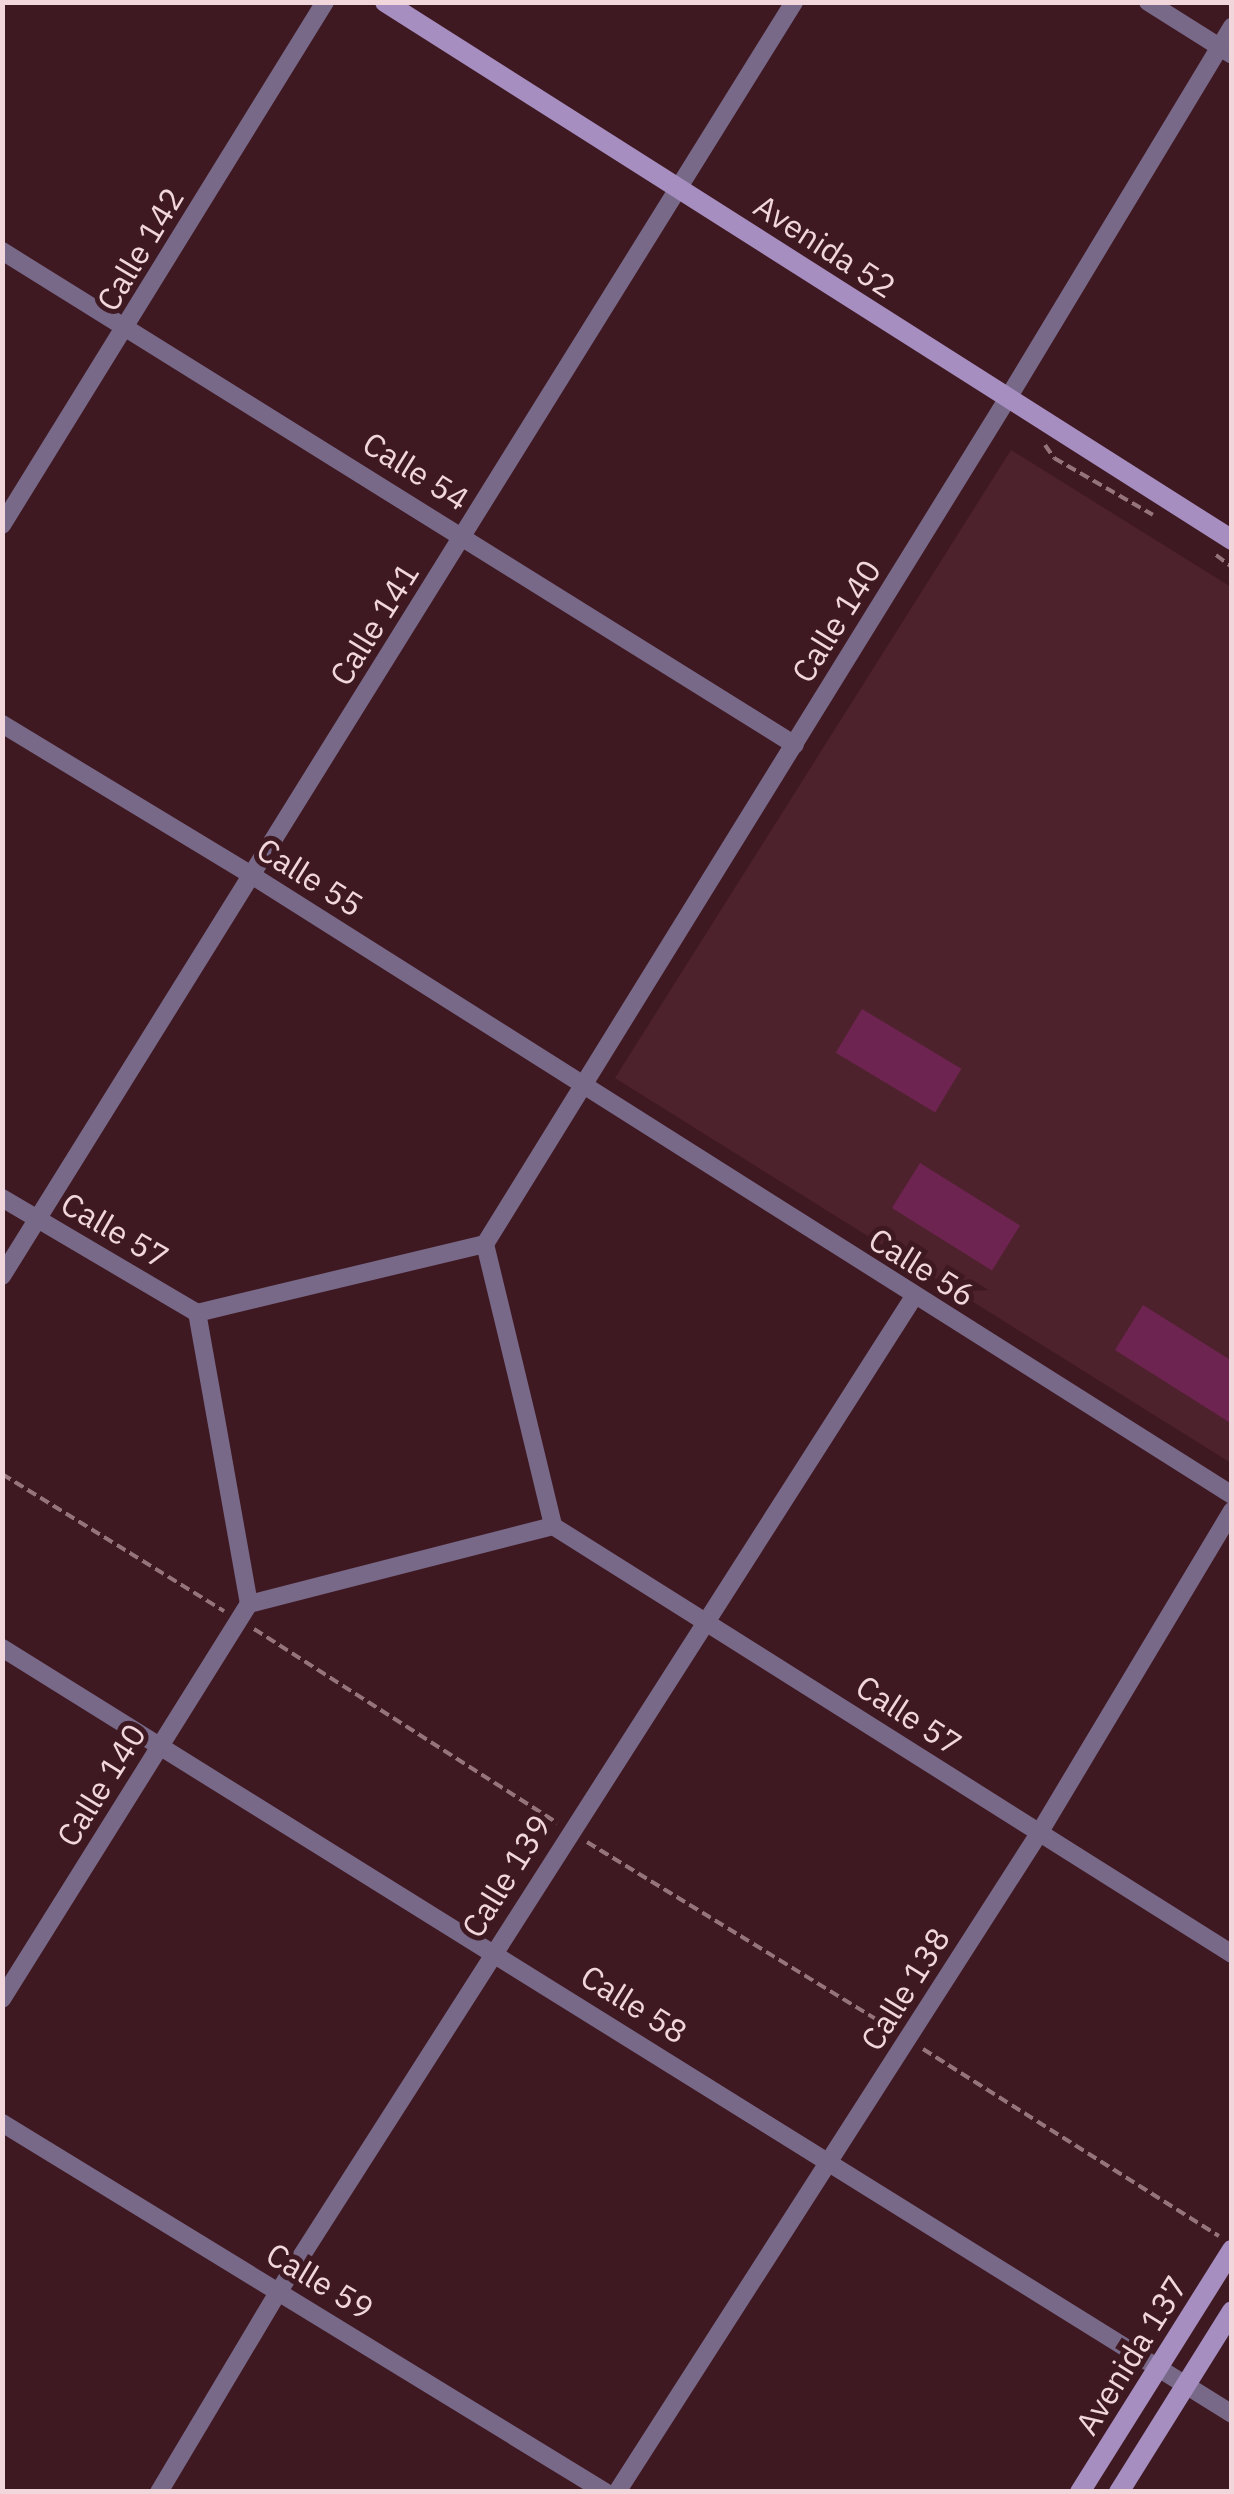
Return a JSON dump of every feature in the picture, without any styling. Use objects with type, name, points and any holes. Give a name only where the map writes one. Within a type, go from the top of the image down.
[{"type":"main road","name":"Avenida 52","points":[[385,2],[1232,540]]},
{"type":"main road","name":"Avenida 137","points":[[1080,2492],[1232,2247]]},
{"type":"main road","name":"Avenida 137","points":[[1118,2492],[1232,2311]]},
{"type":"street","name":"Calle 142","points":[[2,525],[325,2]]},
{"type":"street","name":"Calle 141","points":[[2,1276],[794,2]]},
{"type":"street","points":[[1148,2],[1225,51]]},
{"type":"street","name":"Calle 140","points":[[485,1244],[1225,51],[1232,26]]},
{"type":"street","name":"Calle 54","points":[[2,251],[795,745]]},
{"type":"street","name":"Calle 55","points":[[2,724],[253,876],[583,1085]]},
{"type":"street","name":"Calle 56","points":[[583,1085],[913,1298],[1232,1496]]},
{"type":"street","name":"Calle 57","points":[[2,1198],[197,1313]]},
{"type":"street","points":[[485,1244],[554,1526],[245,1612],[197,1313],[485,1244]]},
{"type":"street","name":"Calle 139","points":[[159,2492],[278,2292],[704,1619],[913,1298]]},
{"type":"street","name":"Calle 138","points":[[617,2492],[832,2164],[1038,1835],[1232,1511]]},
{"type":"street","name":"Calle 57","points":[[554,1526],[1232,1954]]},
{"type":"street","name":"Calle 140","points":[[2,1998],[245,1612]]},
{"type":"street","name":"Calle 58","points":[[2,1648],[1232,2414]]},
{"type":"street","name":"Calle 59","points":[[2,2123],[605,2492]]},
{"type":"path","points":[[1042,442],[1054,458],[1155,516]]},
{"type":"path","points":[[1207,548],[1232,567]]},
{"type":"path","points":[[2,1474],[245,1612],[570,1832],[908,2039],[1232,2247]]},
{"type":"shaded area","points":[[1011,450],[1231,587],[1231,1463],[615,1078]]},
{"type":"building","points":[[862,1009],[961,1069],[935,1112],[836,1053]]},
{"type":"building","points":[[920,1163],[1020,1226],[992,1270],[892,1208]]},
{"type":"building","points":[[1143,1305],[1232,1361],[1232,1424],[1115,1350]]}]
